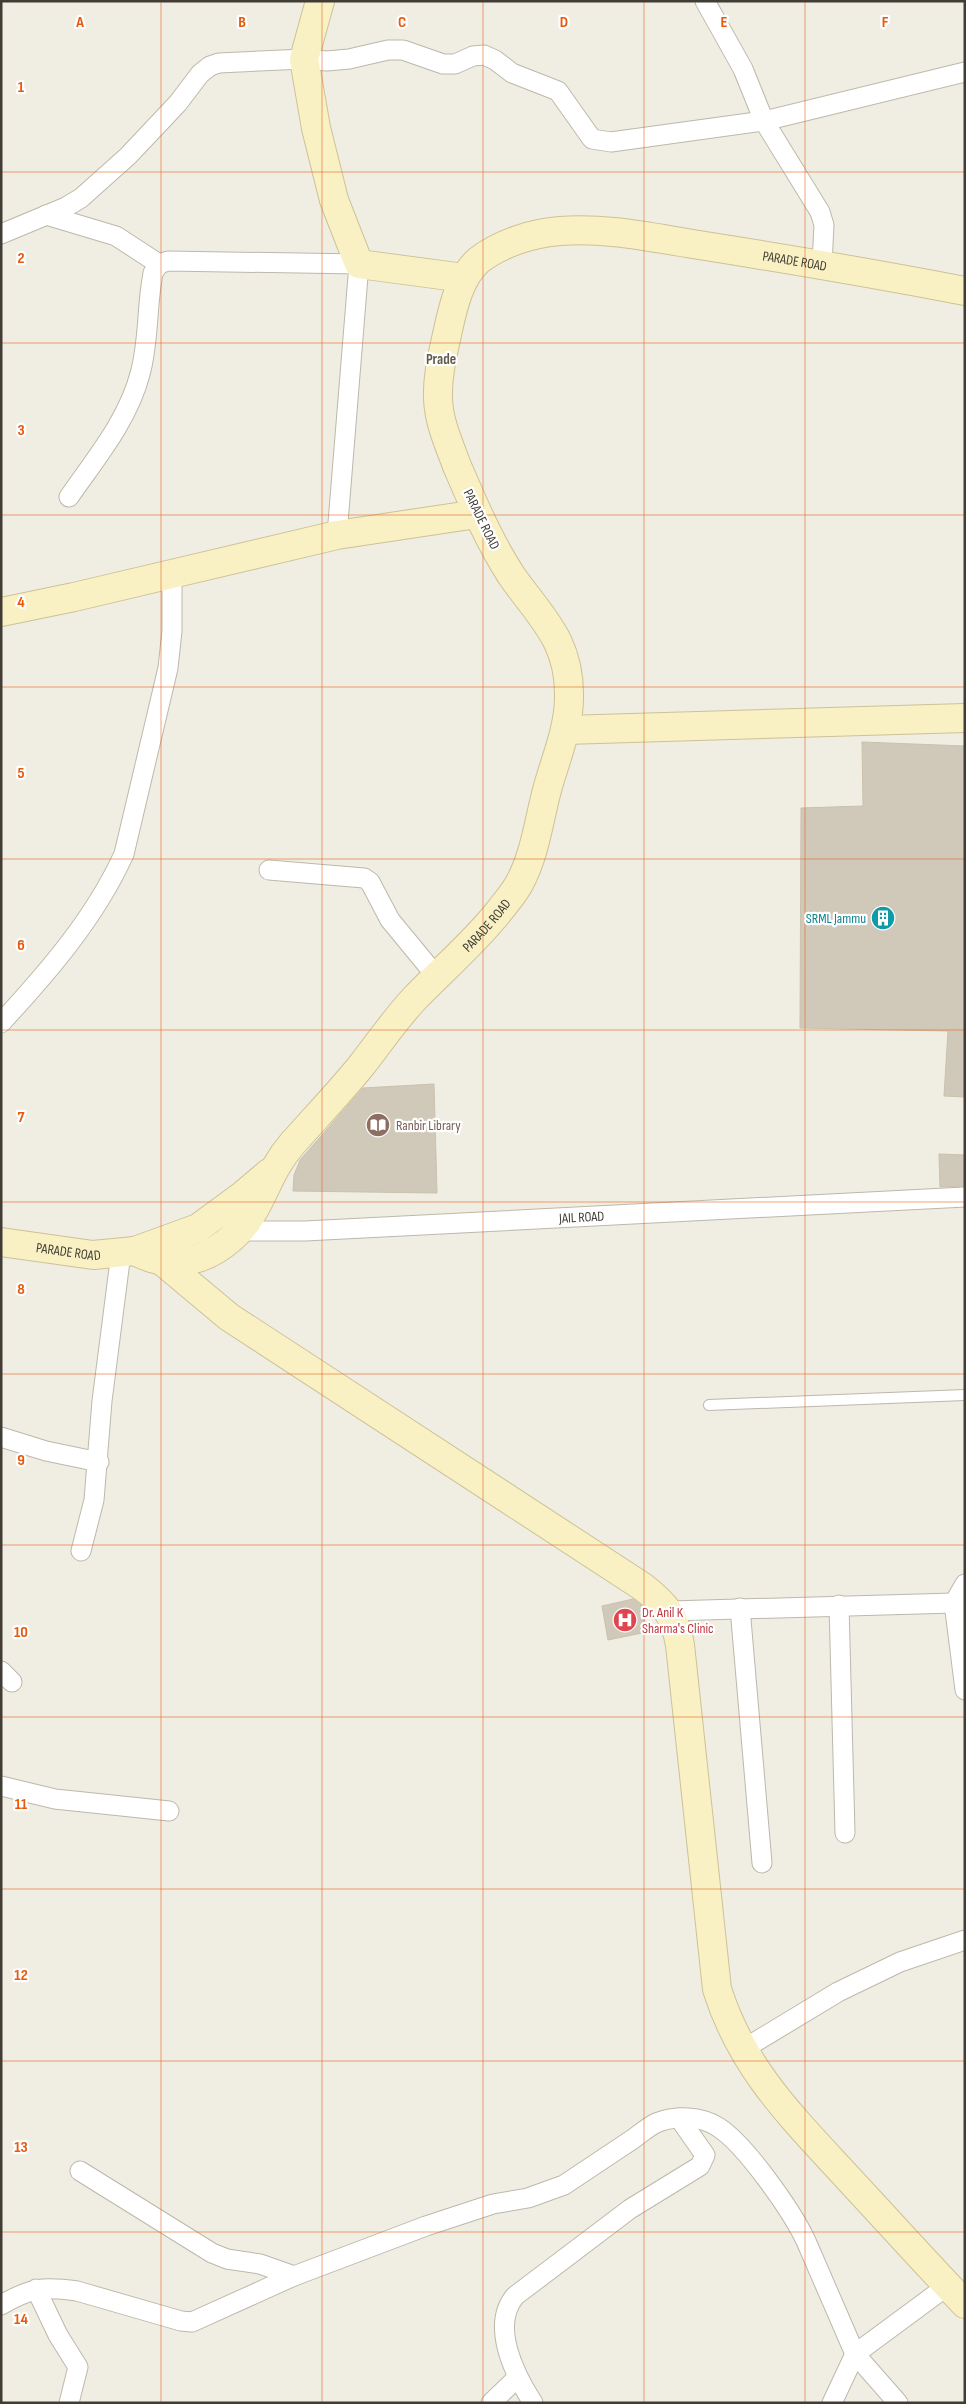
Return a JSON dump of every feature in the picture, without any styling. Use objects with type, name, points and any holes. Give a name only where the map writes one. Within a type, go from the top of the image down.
[{"type":"main road","points":[[320,1],[304,59],[316,128],[334,200],[359,264],[464,278]]},
{"type":"main road","name":"PARADE ROAD","points":[[128,1252],[162,1261],[181,1262],[203,1257],[239,1232],[255,1211],[274,1168],[287,1149],[359,1069],[413,1000],[481,934],[518,886],[529,862],[565,730],[570,702],[568,674],[562,648],[546,621],[510,573],[477,514],[444,432],[437,394],[441,359],[450,317],[464,278],[479,260],[527,236],[563,230],[651,238],[822,264],[965,291]]},
{"type":"main road","points":[[1,612],[337,535],[477,514]]},
{"type":"main road","points":[[565,730],[965,718]]},
{"type":"main road","name":"PARADE ROAD","points":[[1,1242],[93,1255],[128,1252],[198,1228],[243,1195],[274,1168]]},
{"type":"main road","points":[[162,1261],[229,1317],[643,1587],[670,1611],[678,1629],[717,1989],[723,2009],[742,2050],[772,2095],[956,2295]]},
{"type":"street","points":[[705,1],[743,68],[764,121],[820,212],[824,225],[822,264]]},
{"type":"street","points":[[3,231],[46,215],[81,198],[106,177],[178,103],[200,74],[210,66],[219,63],[304,59],[327,62],[388,50],[403,50],[442,64],[456,64],[473,56],[484,55],[495,60],[512,73],[558,91],[592,139],[602,142],[764,121],[965,72]]},
{"type":"street","points":[[46,215],[116,236],[159,264]]},
{"type":"street","points":[[69,497],[120,423],[136,388],[141,371],[153,273],[159,264],[168,261],[359,264],[337,535]]},
{"type":"street","points":[[1,1024],[36,985],[83,926],[112,879],[124,854],[168,668],[172,631],[172,574]]},
{"type":"street","points":[[269,870],[354,876],[370,882],[390,920],[437,976]]},
{"type":"street","name":"JAIL ROAD","points":[[198,1228],[239,1232],[305,1231],[965,1197]]},
{"type":"street","points":[[80,1552],[91,1518],[99,1462],[102,1401],[128,1252]]},
{"type":"street","points":[[1,1437],[46,1451],[99,1462]]},
{"type":"street","points":[[965,1584],[954,1603],[965,1690]]},
{"type":"street","points":[[670,1611],[954,1603]]},
{"type":"street","points":[[839,1605],[845,1833]]},
{"type":"street","points":[[740,1608],[762,1863]]},
{"type":"street","points":[[1,1786],[55,1799],[169,1811]]},
{"type":"street","points":[[742,2050],[838,1992],[900,1962],[965,1940]]},
{"type":"street","points":[[533,2403],[517,2378],[504,2332],[506,2307],[515,2296],[630,2209],[700,2166],[705,2155],[679,2118]]},
{"type":"street","points":[[1,2305],[23,2292],[36,2289],[77,2291],[181,2321],[192,2322],[294,2276],[426,2226],[493,2204],[549,2191],[564,2185],[656,2124],[679,2118],[702,2119],[718,2126],[731,2137],[778,2194],[798,2224],[855,2354],[898,2403]]},
{"type":"street","points":[[80,2171],[212,2254],[227,2259],[260,2264],[294,2276]]},
{"type":"street","points":[[36,2289],[58,2335],[78,2367],[70,2403]]},
{"type":"street","points":[[832,2403],[855,2354],[956,2295]]},
{"type":"street","points":[[491,2403],[517,2378]]},
{"type":"lane","points":[[709,1405],[965,1395]]},
{"type":"building","name":"SRML Jammu","points":[[862,742],[965,746],[965,1097],[944,1096],[948,1031],[800,1028],[801,808],[863,806]]},
{"type":"building","name":"Ranbir Library","points":[[434,1084],[437,1193],[293,1191],[294,1175],[300,1160],[363,1088]]},
{"type":"building","points":[[939,1154],[965,1155],[965,1186],[940,1187]]},
{"type":"building","points":[[633,1599],[642,1606],[647,1632],[608,1640],[602,1606]]},
{"type":"place","name":"SRML Jammu","points":[[883,918]]},
{"type":"place","name":"Ranbir Library","points":[[378,1125]]},
{"type":"place","name":"Dr. Anil K Sharma's Clinic","points":[[625,1620]]},
{"type":"district","name":"Prade","points":[[441,359]]}]
